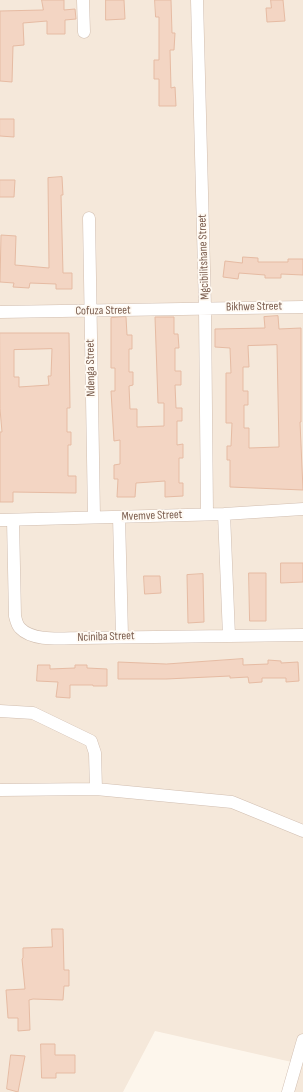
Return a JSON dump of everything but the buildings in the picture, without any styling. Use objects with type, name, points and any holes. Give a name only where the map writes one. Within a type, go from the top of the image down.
[{"type":"street","points":[[83,0],[84,32]]},
{"type":"street","name":"Mgcibilitshane Street","points":[[197,0],[205,308],[207,514]]},
{"type":"street","name":"Ndenga Street","points":[[89,218],[94,517]]},
{"type":"street","name":"Bikhwe Street","points":[[205,308],[303,307]]},
{"type":"street","name":"Cofuza Street","points":[[0,312],[205,308]]},
{"type":"street","name":"Mvemve Street","points":[[0,520],[224,514],[303,510]]},
{"type":"street","points":[[224,514],[229,636]]},
{"type":"street","points":[[118,517],[122,636]]},
{"type":"street","name":"Nciniba Street","points":[[13,520],[14,601],[19,627],[32,635],[46,638],[303,635]]},
{"type":"street","points":[[0,711],[33,712],[91,741],[96,753],[96,789]]},
{"type":"street","points":[[0,790],[96,789],[232,802],[303,831]]},
{"type":"street","points":[[288,1092],[303,1040]]},
{"type":"shaded area","points":[[0,0],[303,0],[303,1092],[290,1092],[296,1063],[155,1031],[123,1092],[0,1092]]}]
